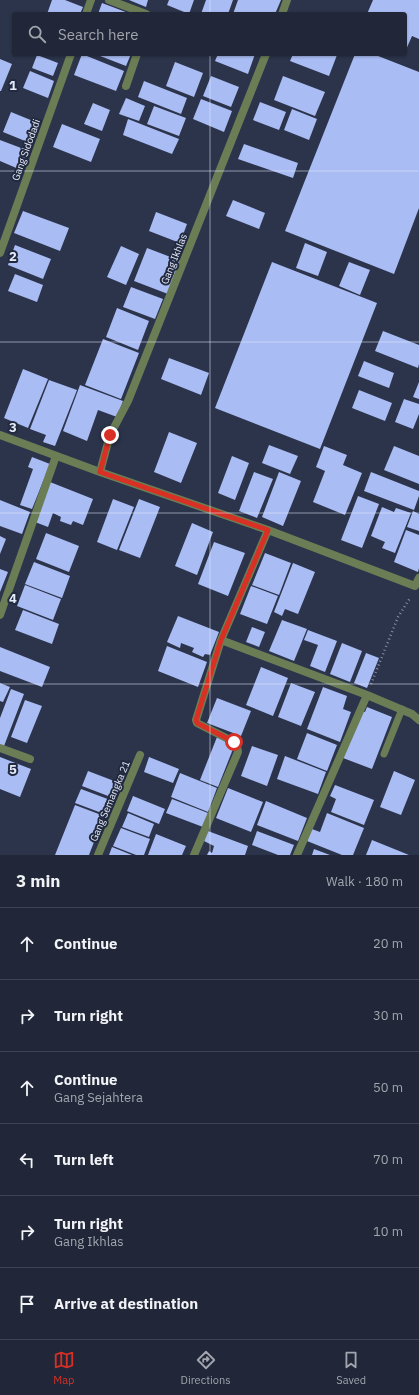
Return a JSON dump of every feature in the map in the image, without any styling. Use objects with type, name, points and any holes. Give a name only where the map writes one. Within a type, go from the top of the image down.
[{"type":"street","points":[[87,12],[91,0]]},
{"type":"street","points":[[109,0],[141,12]]},
{"type":"street","points":[[283,12],[287,0]]},
{"type":"street","name":"Gang Sidodadi","points":[[0,252],[70,56]]},
{"type":"street","points":[[126,86],[136,56]]},
{"type":"street","name":"Gang Ikhlas","points":[[100,472],[110,435],[128,401],[265,56]]},
{"type":"street","points":[[0,435],[100,472],[268,530],[415,586],[419,578]]},
{"type":"street","points":[[0,615],[56,456]]},
{"type":"street","points":[[194,855],[238,752],[237,746],[234,742],[197,723],[196,721],[221,640],[268,530]]},
{"type":"street","points":[[221,640],[402,709],[412,714],[419,720]]},
{"type":"street","points":[[297,855],[367,695]]},
{"type":"street","points":[[0,748],[30,759]]},
{"type":"street","name":"Gang Semangka 21","points":[[98,855],[140,755]]},
{"type":"lane","points":[[384,754],[402,709]]},
{"type":"path","points":[[367,695],[398,617],[405,604],[410,599],[415,586]]},
{"type":"building","points":[[52,0],[65,0],[83,7],[81,12],[48,12]]},
{"type":"building","points":[[129,0],[148,0],[146,7]]},
{"type":"building","points":[[169,0],[194,0],[190,12],[184,12],[167,5]]},
{"type":"building","points":[[206,0],[233,0],[229,12],[202,12]]},
{"type":"building","points":[[238,0],[281,0],[276,12],[234,12]]},
{"type":"building","points":[[373,0],[419,0],[419,39],[412,36],[407,47],[407,12],[368,12]]},
{"type":"building","points":[[102,3],[126,12],[99,12]]},
{"type":"building","points":[[37,56],[58,63],[53,76],[32,68]]},
{"type":"building","points":[[81,56],[87,56],[124,71],[116,91],[74,75]]},
{"type":"building","points":[[100,56],[130,56],[126,66]]},
{"type":"building","points":[[217,56],[254,56],[248,74],[215,61]]},
{"type":"building","points":[[292,56],[337,56],[329,76],[290,61]]},
{"type":"building","points":[[354,56],[378,56],[419,72],[419,208],[394,274],[285,231]]},
{"type":"building","points":[[0,59],[12,64],[1,91],[0,91]]},
{"type":"building","points":[[175,62],[203,73],[194,97],[166,86]]},
{"type":"building","points":[[30,71],[54,81],[48,98],[23,88]]},
{"type":"building","points":[[211,76],[239,87],[231,107],[203,96]]},
{"type":"building","points":[[283,76],[325,92],[315,116],[274,100]]},
{"type":"building","points":[[144,81],[187,98],[181,114],[138,97]]},
{"type":"building","points":[[126,98],[145,106],[139,121],[119,114]]},
{"type":"building","points":[[201,99],[232,111],[224,132],[193,119]]},
{"type":"building","points":[[260,102],[286,112],[279,130],[253,120]]},
{"type":"building","points":[[93,103],[110,110],[102,131],[84,124]]},
{"type":"building","points":[[154,106],[186,118],[179,136],[147,124]]},
{"type":"building","points":[[292,109],[317,119],[309,140],[284,130]]},
{"type":"building","points":[[11,112],[38,123],[30,143],[3,132]]},
{"type":"building","points":[[128,119],[179,139],[172,154],[123,135]]},
{"type":"building","points":[[62,124],[100,139],[91,162],[53,147]]},
{"type":"building","points":[[0,140],[29,151],[21,170],[0,161]]},
{"type":"building","points":[[244,144],[298,163],[293,178],[238,159]]},
{"type":"building","points":[[233,200],[265,213],[259,229],[226,216]]},
{"type":"building","points":[[23,211],[69,228],[60,251],[14,233]]},
{"type":"building","points":[[156,212],[187,224],[180,243],[149,231]]},
{"type":"building","points":[[305,243],[327,252],[318,276],[296,268]]},
{"type":"building","points":[[15,245],[51,259],[43,279],[8,265]]},
{"type":"building","points":[[121,246],[139,254],[126,285],[107,277]]},
{"type":"building","points":[[147,248],[181,261],[168,294],[134,281]]},
{"type":"building","points":[[272,262],[377,303],[320,449],[215,408]]},
{"type":"building","points":[[349,262],[370,270],[360,295],[339,286]]},
{"type":"building","points":[[15,274],[43,285],[37,302],[8,291]]},
{"type":"building","points":[[131,287],[163,299],[155,319],[123,307]]},
{"type":"building","points":[[117,308],[149,321],[138,350],[106,337]]},
{"type":"building","points":[[383,331],[419,345],[418,368],[375,351]]},
{"type":"building","points":[[103,339],[139,353],[121,399],[85,385]]},
{"type":"building","points":[[169,358],[209,373],[201,395],[161,379]]},
{"type":"building","points":[[364,361],[394,373],[389,388],[358,376]]},
{"type":"building","points":[[23,369],[48,379],[28,428],[4,418]]},
{"type":"building","points":[[49,380],[77,390],[55,446],[43,442],[46,435],[30,429]]},
{"type":"building","points":[[419,382],[419,399],[413,397]]},
{"type":"building","points":[[80,385],[123,401],[117,417],[98,410],[87,441],[63,431]]},
{"type":"building","points":[[359,390],[392,403],[385,421],[352,408]]},
{"type":"building","points":[[404,399],[419,404],[419,414],[413,429],[395,422]]},
{"type":"building","points":[[169,432],[197,443],[181,483],[154,472]]},
{"type":"building","points":[[269,445],[298,456],[290,474],[262,463]]},
{"type":"building","points":[[324,446],[347,455],[343,465],[362,473],[345,515],[313,502],[325,471],[316,467]]},
{"type":"building","points":[[394,446],[419,456],[419,484],[384,470]]},
{"type":"building","points":[[232,456],[249,463],[235,500],[218,493]]},
{"type":"building","points":[[32,457],[50,464],[32,509],[20,505],[33,469],[28,467]]},
{"type":"building","points":[[254,472],[273,479],[257,518],[239,511]]},
{"type":"building","points":[[279,472],[301,481],[283,526],[262,517]]},
{"type":"building","points":[[371,472],[419,491],[419,496],[414,510],[364,491]]},
{"type":"building","points":[[50,482],[93,499],[83,525],[73,521],[71,525],[60,521],[61,517],[53,513],[48,527],[35,522]]},
{"type":"building","points":[[358,496],[379,504],[362,548],[341,540]]},
{"type":"building","points":[[113,499],[134,507],[117,550],[97,542]]},
{"type":"building","points":[[139,499],[160,507],[140,558],[119,550]]},
{"type":"building","points":[[0,500],[30,512],[22,534],[0,526]]},
{"type":"building","points":[[382,507],[394,512],[396,508],[411,513],[395,553],[382,548],[385,542],[371,536]]},
{"type":"building","points":[[413,511],[419,514],[419,531],[407,527]]},
{"type":"building","points":[[192,523],[213,532],[197,575],[175,566]]},
{"type":"building","points":[[406,530],[419,535],[418,572],[394,562]]},
{"type":"building","points":[[46,533],[79,546],[69,572],[36,559]]},
{"type":"building","points":[[0,536],[6,539],[0,554]]},
{"type":"building","points":[[214,542],[245,553],[228,596],[198,584]]},
{"type":"building","points":[[265,553],[291,563],[279,595],[252,585]]},
{"type":"building","points":[[34,562],[70,576],[62,598],[25,584]]},
{"type":"building","points":[[293,563],[315,572],[298,614],[285,609],[282,616],[274,612]]},
{"type":"building","points":[[0,569],[8,572],[0,592]]},
{"type":"building","points":[[25,585],[61,599],[53,620],[17,606]]},
{"type":"building","points":[[251,586],[278,596],[267,624],[240,614]]},
{"type":"building","points":[[23,610],[59,624],[52,644],[15,630]]},
{"type":"building","points":[[178,616],[219,632],[210,655],[205,654],[203,657],[192,652],[194,648],[181,643],[180,648],[167,642]]},
{"type":"building","points":[[282,620],[307,629],[294,661],[269,651]]},
{"type":"building","points":[[252,627],[265,632],[259,647],[246,642]]},
{"type":"building","points":[[308,630],[337,641],[325,672],[310,666],[318,645],[304,640]]},
{"type":"building","points":[[342,643],[362,651],[350,682],[330,674]]},
{"type":"building","points":[[167,646],[207,662],[198,687],[158,671]]},
{"type":"building","points":[[0,647],[50,667],[42,687],[0,671]]},
{"type":"building","points":[[366,653],[379,658],[367,688],[354,683]]},
{"type":"building","points":[[261,667],[288,678],[273,716],[246,705]]},
{"type":"building","points":[[0,683],[10,687],[3,702],[0,701]]},
{"type":"building","points":[[291,683],[315,692],[301,726],[278,717]]},
{"type":"building","points":[[323,687],[347,696],[343,709],[351,712],[340,742],[307,729]]},
{"type":"building","points":[[11,689],[24,694],[4,746],[0,745],[0,718]]},
{"type":"building","points":[[217,698],[251,711],[241,736],[207,723]]},
{"type":"building","points":[[25,700],[42,706],[27,743],[11,737]]},
{"type":"building","points":[[367,707],[392,717],[372,769],[343,758],[362,711],[365,712]]},
{"type":"building","points":[[307,733],[337,745],[327,771],[297,759]]},
{"type":"building","points":[[217,737],[235,744],[218,787],[200,780]]},
{"type":"building","points":[[252,746],[278,755],[267,786],[241,776]]},
{"type":"building","points":[[285,756],[326,772],[318,794],[277,779]]},
{"type":"building","points":[[0,757],[31,769],[20,797],[0,789]]},
{"type":"building","points":[[149,757],[179,769],[173,783],[144,772]]},
{"type":"building","points":[[88,771],[122,784],[116,799],[82,786]]},
{"type":"building","points":[[394,771],[415,780],[401,815],[380,807]]},
{"type":"building","points":[[180,773],[217,788],[208,812],[171,797]]},
{"type":"building","points":[[335,785],[374,800],[364,825],[331,812],[336,799],[330,796]]},
{"type":"building","points":[[228,788],[263,802],[251,832],[216,818]]},
{"type":"building","points":[[81,789],[113,801],[107,815],[75,803]]},
{"type":"building","points":[[133,796],[165,809],[159,824],[127,811]]},
{"type":"building","points":[[172,799],[208,813],[203,827],[166,813]]},
{"type":"building","points":[[266,801],[307,818],[298,841],[257,825]]},
{"type":"building","points":[[75,805],[104,816],[89,855],[55,855]]},
{"type":"building","points":[[128,813],[154,824],[149,837],[122,827]]},
{"type":"building","points":[[327,813],[364,828],[353,855],[342,855],[307,841],[312,829],[320,832]]},
{"type":"building","points":[[121,828],[150,839],[144,855],[136,855],[113,846]]},
{"type":"building","points":[[208,831],[248,846],[245,855],[207,855],[209,851],[212,853],[214,846],[204,841]]},
{"type":"building","points":[[257,831],[294,845],[290,855],[278,855],[252,845]]},
{"type":"building","points":[[156,834],[186,846],[182,855],[148,855]]},
{"type":"building","points":[[372,840],[409,855],[366,855]]},
{"type":"building","points":[[112,847],[132,855],[109,855]]},
{"type":"building","points":[[314,849],[330,855],[312,855]]},
{"type":"route","points":[[110,435],[100,472],[268,530],[221,640],[196,720],[197,723],[234,742]]}]
